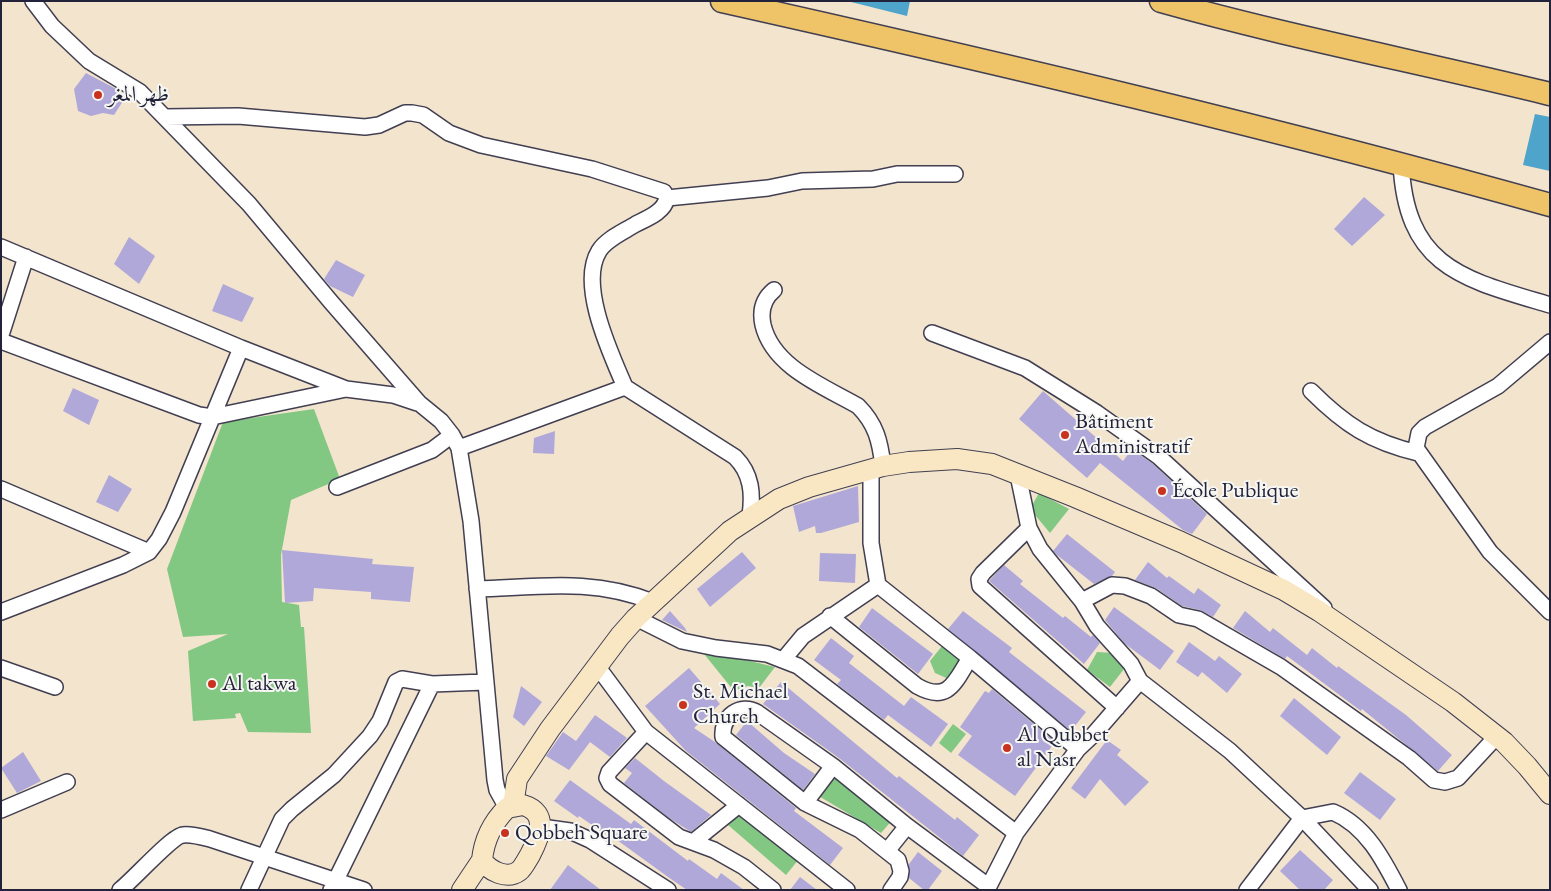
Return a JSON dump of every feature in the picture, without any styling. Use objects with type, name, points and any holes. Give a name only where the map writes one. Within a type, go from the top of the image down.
[{"type":"main road","points":[[722,1],[927,48],[1401,163],[1550,205]]},
{"type":"main road","points":[[791,1],[1329,129],[1550,189]]},
{"type":"main road","points":[[1167,2],[1329,44],[1416,62],[1550,94]]},
{"type":"main road","points":[[462,890],[482,860],[491,829],[510,807],[517,779],[550,729],[636,618],[730,531],[750,516],[779,499],[809,487],[877,468],[908,462],[957,459],[992,464],[1181,542],[1284,590],[1345,628],[1453,702],[1497,736],[1527,766],[1550,794]]},
{"type":"main road","points":[[482,860],[491,870],[508,875],[511,882],[528,859],[541,827],[540,820],[534,810],[523,805],[510,807]]},
{"type":"street","points":[[33,1],[75,49],[89,61],[140,92],[249,204],[325,296],[419,403],[442,421],[452,435],[459,448],[472,521],[495,780],[497,790],[510,807]]},
{"type":"street","points":[[164,117],[238,116],[366,127],[379,125],[405,113],[412,113],[423,115],[449,132],[481,145],[592,169],[664,192],[667,198],[666,202],[657,212],[625,230],[599,251],[593,269],[593,294],[599,318],[625,387],[736,457],[744,466],[752,491],[750,516]]},
{"type":"street","points":[[1401,163],[1405,201],[1422,242],[1460,274],[1550,305]]},
{"type":"street","points":[[667,198],[768,188],[802,181],[873,179],[897,174],[955,174]]},
{"type":"street","points":[[1,247],[241,348],[346,389],[393,395],[419,403]]},
{"type":"street","points":[[1,335],[26,257]]},
{"type":"street","points":[[774,290],[767,296],[762,316],[767,337],[772,345],[789,364],[858,406],[865,413],[877,432],[877,468],[871,543],[878,586],[970,658],[1078,749]]},
{"type":"street","points":[[932,332],[1025,368],[1097,413],[1159,457],[1305,589],[1345,628]]},
{"type":"street","points":[[1,341],[181,410],[212,417],[346,389]]},
{"type":"street","points":[[1550,342],[1498,386],[1425,427],[1417,439],[1416,448],[1490,552],[1550,612]]},
{"type":"street","points":[[1,612],[123,565],[149,552],[173,512],[241,348]]},
{"type":"street","points":[[459,448],[625,387]]},
{"type":"street","points":[[1312,391],[1341,420],[1356,430],[1383,443],[1418,453]]},
{"type":"street","points":[[337,487],[432,450],[452,435]]},
{"type":"street","points":[[1018,475],[1029,528],[1051,566],[1082,602],[1097,626],[1131,664],[1140,681],[1230,751],[1302,818],[1370,890]]},
{"type":"street","points":[[1,489],[149,552]]},
{"type":"street","points":[[1029,528],[982,573],[979,579],[980,586],[1117,708]]},
{"type":"street","points":[[477,589],[583,585],[614,589],[653,602]]},
{"type":"street","points":[[1082,602],[1112,585],[1125,586],[1151,596],[1179,615],[1198,619],[1281,668],[1409,758],[1434,780],[1445,782],[1458,778],[1497,736]]},
{"type":"street","points":[[783,660],[803,636],[830,616],[878,586]]},
{"type":"street","points":[[830,616],[918,686],[933,694],[945,692],[951,687],[970,658]]},
{"type":"street","points":[[636,618],[682,641],[716,648],[750,651],[783,660],[811,675],[1016,833]]},
{"type":"street","points":[[597,666],[646,732],[847,890]]},
{"type":"street","points":[[1,668],[55,687]]},
{"type":"street","points":[[249,890],[264,856],[287,814],[334,775],[370,736],[380,721],[396,682],[402,679],[432,684],[485,682]]},
{"type":"street","points":[[891,890],[897,884],[901,871],[898,860],[860,830],[805,803],[723,737],[723,730],[728,718],[740,710],[753,710],[833,766],[987,888],[1016,833],[1078,749],[1140,681]]},
{"type":"street","points":[[334,885],[432,684]]},
{"type":"street","points":[[646,732],[614,767],[607,778],[610,784],[679,837],[714,850],[744,867],[773,890]]},
{"type":"street","points":[[805,803],[833,766]]},
{"type":"street","points":[[1,810],[67,782]]},
{"type":"street","points":[[693,842],[738,805]]},
{"type":"street","points":[[1247,890],[1302,818],[1333,812],[1353,823],[1379,853],[1399,890]]},
{"type":"street","points":[[887,851],[907,826]]},
{"type":"street","points":[[541,827],[570,831],[590,840],[668,890]]},
{"type":"street","points":[[120,890],[180,835],[210,839],[264,856],[334,885],[364,890]]},
{"type":"green space","points":[[314,409],[340,479],[291,500],[281,555],[282,602],[299,605],[301,627],[304,627],[311,733],[248,732],[240,713],[235,714],[236,718],[193,721],[188,651],[228,634],[183,637],[167,569],[223,422]]},
{"type":"green space","points":[[1039,493],[1069,509],[1050,533],[1030,509]]},
{"type":"green space","points":[[946,641],[967,658],[951,680],[935,673],[930,661]]},
{"type":"green space","points":[[700,649],[775,667],[759,688],[748,686],[734,691]]},
{"type":"green space","points":[[1097,652],[1114,653],[1124,669],[1110,687],[1087,670]]},
{"type":"green space","points":[[953,724],[966,734],[951,753],[939,743]]},
{"type":"green space","points":[[836,771],[894,818],[881,833],[817,795]]},
{"type":"green space","points":[[740,811],[799,859],[786,875],[728,825]]},
{"type":"water","points":[[847,1],[910,1],[907,16]]},
{"type":"water","points":[[1535,114],[1550,117],[1550,171],[1523,165]]},
{"type":"building","name":"ظهر المغر","points":[[86,73],[120,91],[123,101],[114,115],[103,113],[91,116],[78,111],[74,89]]},
{"type":"building","points":[[1364,197],[1385,215],[1352,246],[1334,229]]},
{"type":"building","points":[[129,237],[155,256],[139,284],[114,264]]},
{"type":"building","points":[[336,260],[365,275],[353,297],[330,286],[324,279]]},
{"type":"building","points":[[223,284],[254,298],[242,322],[212,311]]},
{"type":"building","points":[[73,388],[99,400],[89,425],[63,411]]},
{"type":"building","points":[[1043,391],[1123,461],[1132,449],[1153,464],[1207,514],[1192,534],[1183,530],[1100,463],[1087,478],[1019,419]]},
{"type":"building","points":[[555,431],[554,454],[533,453],[534,438]]},
{"type":"building","points":[[109,475],[132,489],[118,512],[96,502]]},
{"type":"building","points":[[858,486],[859,522],[821,533],[816,533],[815,526],[799,532],[793,506]]},
{"type":"building","points":[[1067,534],[1115,572],[1112,576],[1094,584],[1057,555],[1053,551]]},
{"type":"building","points":[[282,550],[373,559],[372,564],[414,567],[410,602],[371,599],[371,592],[314,588],[313,601],[285,603]]},
{"type":"building","points":[[742,552],[756,568],[710,607],[697,589]]},
{"type":"building","points":[[820,553],[856,554],[855,583],[819,581]]},
{"type":"building","points":[[1148,562],[1167,578],[1169,576],[1194,594],[1198,588],[1221,605],[1213,617],[1200,610],[1182,606],[1156,588],[1135,580]]},
{"type":"building","points":[[1004,565],[1023,581],[1020,584],[1063,618],[1065,616],[1091,637],[1093,635],[1100,643],[1084,664],[989,581]]},
{"type":"building","points":[[1114,607],[1174,651],[1160,670],[1124,643],[1105,620]]},
{"type":"building","points":[[872,608],[933,654],[918,674],[859,627]]},
{"type":"building","points":[[670,611],[685,628],[687,632],[662,620]]},
{"type":"building","points":[[963,611],[1012,648],[1009,652],[1086,712],[1071,731],[948,629]]},
{"type":"building","points":[[1245,611],[1270,632],[1273,628],[1307,655],[1312,648],[1337,668],[1338,666],[1406,715],[1452,755],[1438,771],[1362,709],[1361,711],[1287,656],[1285,659],[1233,628]]},
{"type":"building","points":[[831,638],[854,656],[849,663],[904,706],[911,697],[948,724],[931,747],[888,715],[884,720],[837,684],[841,680],[814,660]]},
{"type":"building","points":[[1189,642],[1215,661],[1219,656],[1242,674],[1227,693],[1202,672],[1198,677],[1176,662]]},
{"type":"building","points":[[689,668],[720,704],[694,728],[715,742],[796,808],[794,811],[843,848],[830,865],[686,751],[645,706]]},
{"type":"building","points":[[781,682],[897,778],[899,776],[955,820],[957,817],[979,835],[963,856],[839,758],[763,704]]},
{"type":"building","points":[[521,686],[542,702],[524,726],[513,717]]},
{"type":"building","name":"Al Qubbet al Nasr","points":[[992,689],[1055,742],[1015,796],[958,755],[972,736],[960,727],[985,691],[989,693]]},
{"type":"building","points":[[1294,698],[1341,737],[1327,755],[1280,716]]},
{"type":"building","points":[[595,715],[627,738],[610,757],[590,742],[569,770],[546,756],[563,732],[576,741]]},
{"type":"building","points":[[747,721],[784,753],[815,774],[803,790],[736,735]]},
{"type":"building","points":[[1107,740],[1121,750],[1117,755],[1149,782],[1125,806],[1100,779],[1085,799],[1071,788]]},
{"type":"building","points":[[23,752],[41,781],[17,793],[1,768]]},
{"type":"building","points":[[635,758],[711,815],[691,832],[669,818],[624,783],[632,773],[625,768]]},
{"type":"building","points":[[1360,772],[1396,799],[1380,820],[1344,793]]},
{"type":"building","points":[[570,780],[631,824],[634,820],[688,861],[689,859],[717,879],[721,873],[744,890],[687,890],[606,832],[605,834],[579,816],[578,818],[554,801]]},
{"type":"building","points":[[1300,850],[1333,880],[1324,890],[1300,890],[1280,871]]},
{"type":"building","points":[[918,852],[942,871],[928,890],[924,890],[909,878],[909,864]]},
{"type":"building","points":[[568,865],[601,890],[550,890]]},
{"type":"building","points":[[800,877],[817,890],[790,890]]},
{"type":"place","name":"ظهر المغر","points":[[98,95]]},
{"type":"place","name":"Bâtiment Administratif","points":[[1065,435]]},
{"type":"place","name":"École Publique","points":[[1162,491]]},
{"type":"place","name":"Al takwa","points":[[212,684]]},
{"type":"place","name":"St. Michael Church","points":[[683,705]]},
{"type":"place","name":"Al Qubbet al Nasr","points":[[1007,748]]},
{"type":"place","name":"Qobbeh Square","points":[[505,833]]}]
